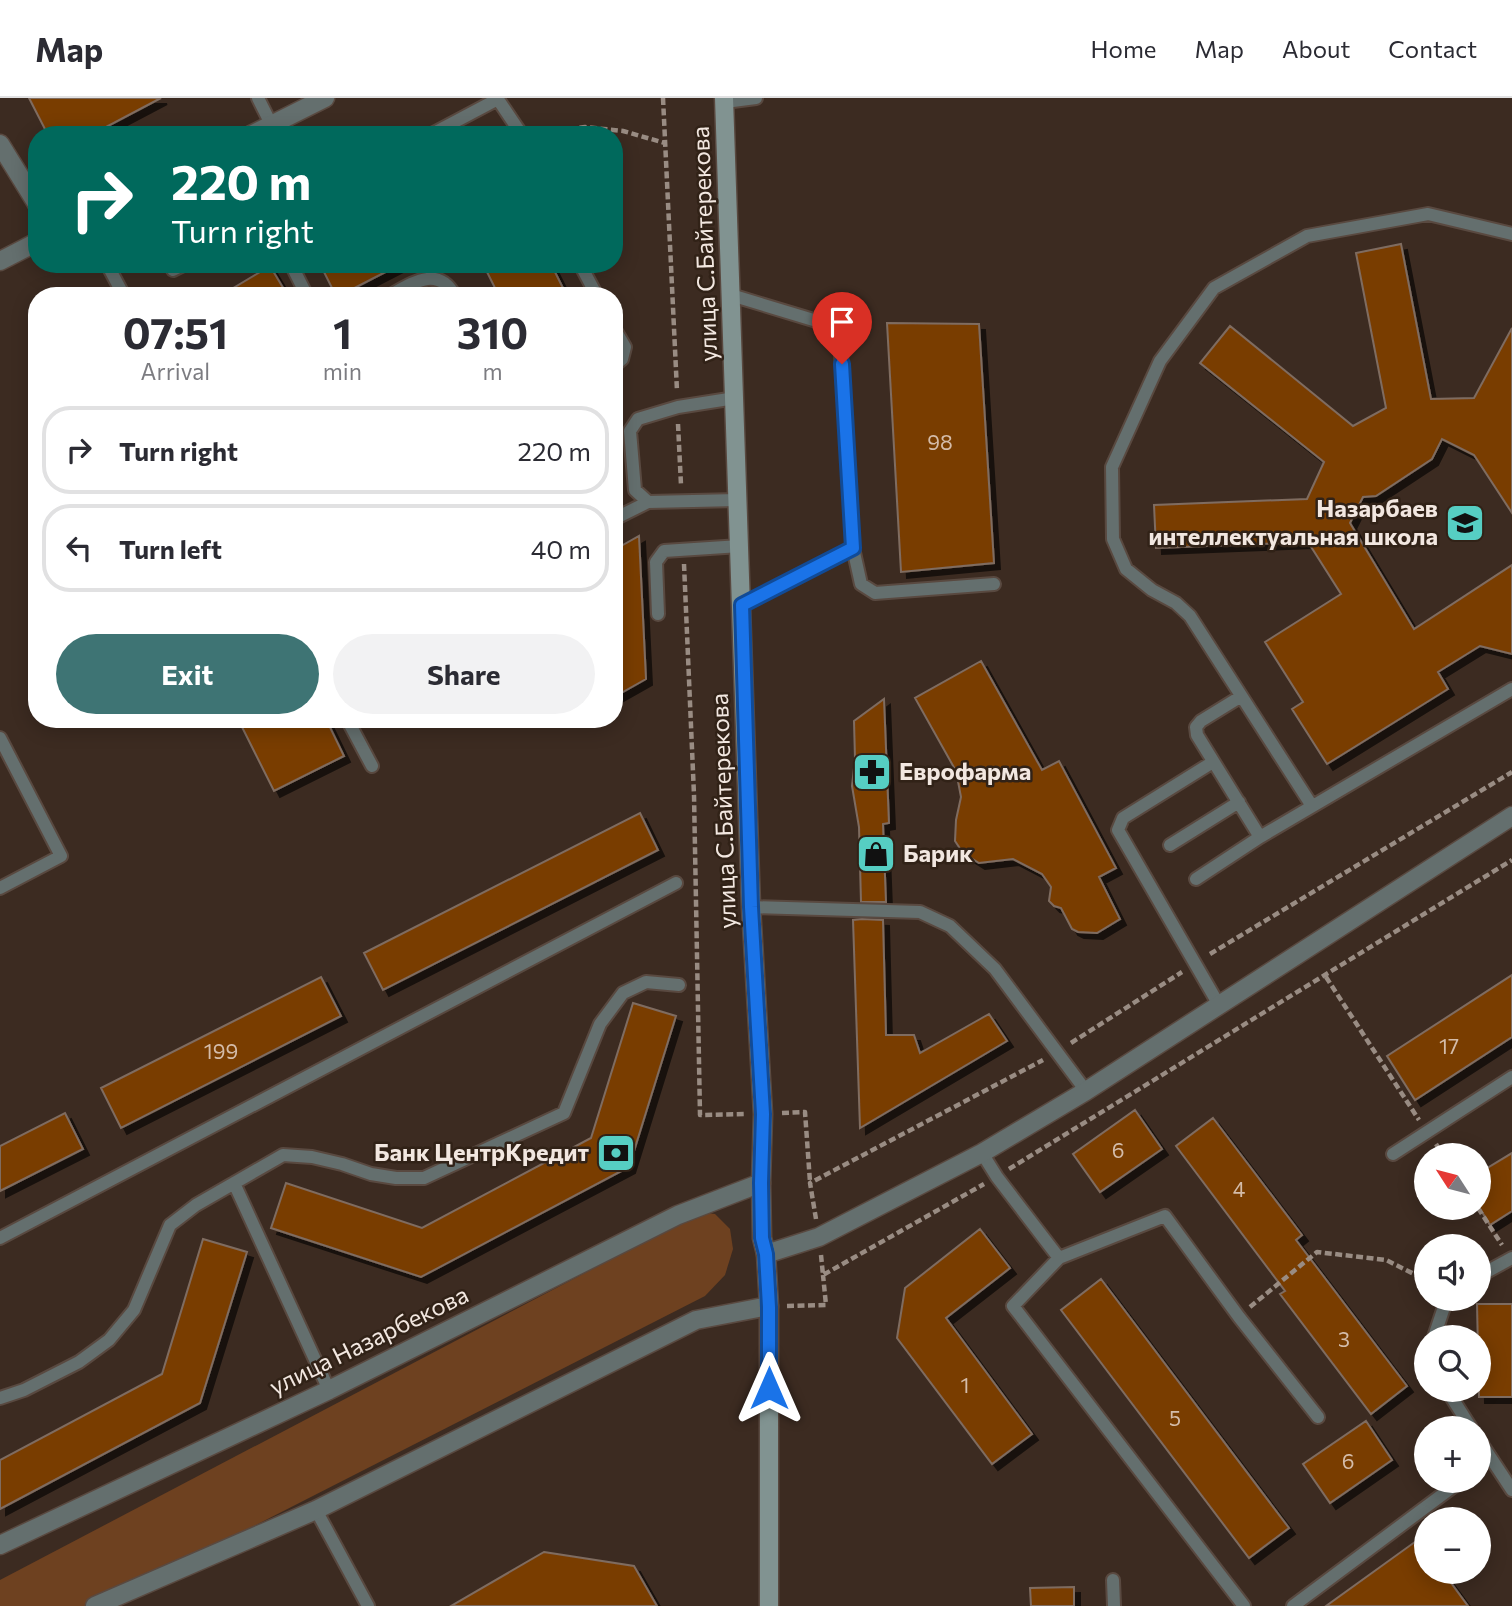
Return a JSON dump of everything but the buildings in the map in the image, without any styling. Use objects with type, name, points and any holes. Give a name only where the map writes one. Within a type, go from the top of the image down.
[{"type":"main road","name":"улица С.Байтерекова","points":[[725,100],[751,907],[763,1114],[762,1238],[766,1254],[769,1307],[769,1606]]},
{"type":"street","points":[[267,126],[325,98]]},
{"type":"street","points":[[0,144],[28,189]]},
{"type":"street","points":[[0,261],[28,247]]},
{"type":"street","points":[[766,1254],[819,1237],[982,1153],[1086,1091],[1512,816]]},
{"type":"street","name":"улица Назарбекова","points":[[0,1545],[329,1390],[678,1215],[761,1183]]},
{"type":"street","points":[[95,1606],[316,1510],[696,1320],[769,1307]]},
{"type":"lane","points":[[258,98],[271,124]]},
{"type":"lane","points":[[447,126],[498,98],[516,126]]},
{"type":"lane","points":[[725,100],[755,98]]},
{"type":"lane","points":[[1312,806],[1190,615],[1126,569],[1113,539],[1112,467],[1160,361],[1214,288],[1307,236],[1427,214],[1512,234]]},
{"type":"lane","points":[[406,287],[424,277],[440,281],[446,287]]},
{"type":"lane","points":[[731,295],[820,321],[832,327],[840,338],[853,548],[861,584],[874,593],[994,584]]},
{"type":"lane","points":[[648,502],[635,490],[630,431],[638,419],[678,407],[735,398]]},
{"type":"lane","points":[[623,514],[648,502],[738,500]]},
{"type":"lane","points":[[658,614],[656,562],[664,551],[740,546]]},
{"type":"lane","points":[[742,605],[853,548]]},
{"type":"lane","points":[[1196,879],[1260,837],[1512,689]]},
{"type":"lane","points":[[1240,697],[1201,721],[1196,727],[1197,735],[1260,837]]},
{"type":"lane","points":[[352,728],[372,766]]},
{"type":"lane","points":[[0,738],[61,856],[0,888]]},
{"type":"lane","points":[[1213,762],[1123,818],[1118,830],[1219,1005]]},
{"type":"lane","points":[[1170,845],[1239,802]]},
{"type":"lane","points":[[0,1238],[676,883]]},
{"type":"lane","points":[[751,907],[919,912],[950,926],[995,969],[1086,1091]]},
{"type":"lane","points":[[0,1398],[24,1390],[79,1362],[108,1340],[134,1310],[170,1225],[196,1205],[283,1155],[312,1157],[371,1174],[396,1178],[424,1178],[449,1167],[564,1113],[600,1024],[623,993],[646,982],[679,985]]},
{"type":"lane","points":[[1393,1154],[1512,1077]]},
{"type":"lane","points":[[982,1153],[1059,1258]]},
{"type":"lane","points":[[234,1183],[329,1390]]},
{"type":"lane","points":[[1244,1606],[1013,1306],[1059,1258],[1165,1216],[1239,1317],[1318,1417]]},
{"type":"lane","points":[[1491,1270],[1512,1259]]},
{"type":"lane","points":[[1491,1461],[1512,1490]]},
{"type":"lane","points":[[1293,1606],[1445,1493]]},
{"type":"lane","points":[[316,1510],[368,1606]]},
{"type":"lane","points":[[1113,1580],[1114,1606]]},
{"type":"path","points":[[663,98],[682,502]]},
{"type":"path","points":[[623,131],[665,143]]},
{"type":"path","points":[[684,549],[694,795],[700,1115],[804,1112],[810,1183]]},
{"type":"path","points":[[1326,977],[1435,1143]]},
{"type":"path","points":[[1486,1220],[1512,1259]]},
{"type":"path","points":[[1239,1317],[1317,1252],[1386,1260],[1414,1274]]},
{"type":"path","points":[[769,1307],[826,1305],[824,1275]]},
{"type":"shaded area","points":[[701,1212],[715,1214],[730,1229],[733,1249],[725,1275],[705,1296],[97,1606],[0,1606],[0,1580]]},
{"type":"place","name":"Назарбаев интеллектуальная школа","points":[[1465,523]]},
{"type":"place","name":"Еврофарма","points":[[872,772]]},
{"type":"place","name":"Барик","points":[[876,854]]},
{"type":"place","name":"Банк ЦентрКредит","points":[[616,1153]]},
{"type":"route","points":[[769,1388],[769,1307],[766,1254],[762,1238],[763,1114],[751,907],[742,605],[853,548],[842,364]]}]
